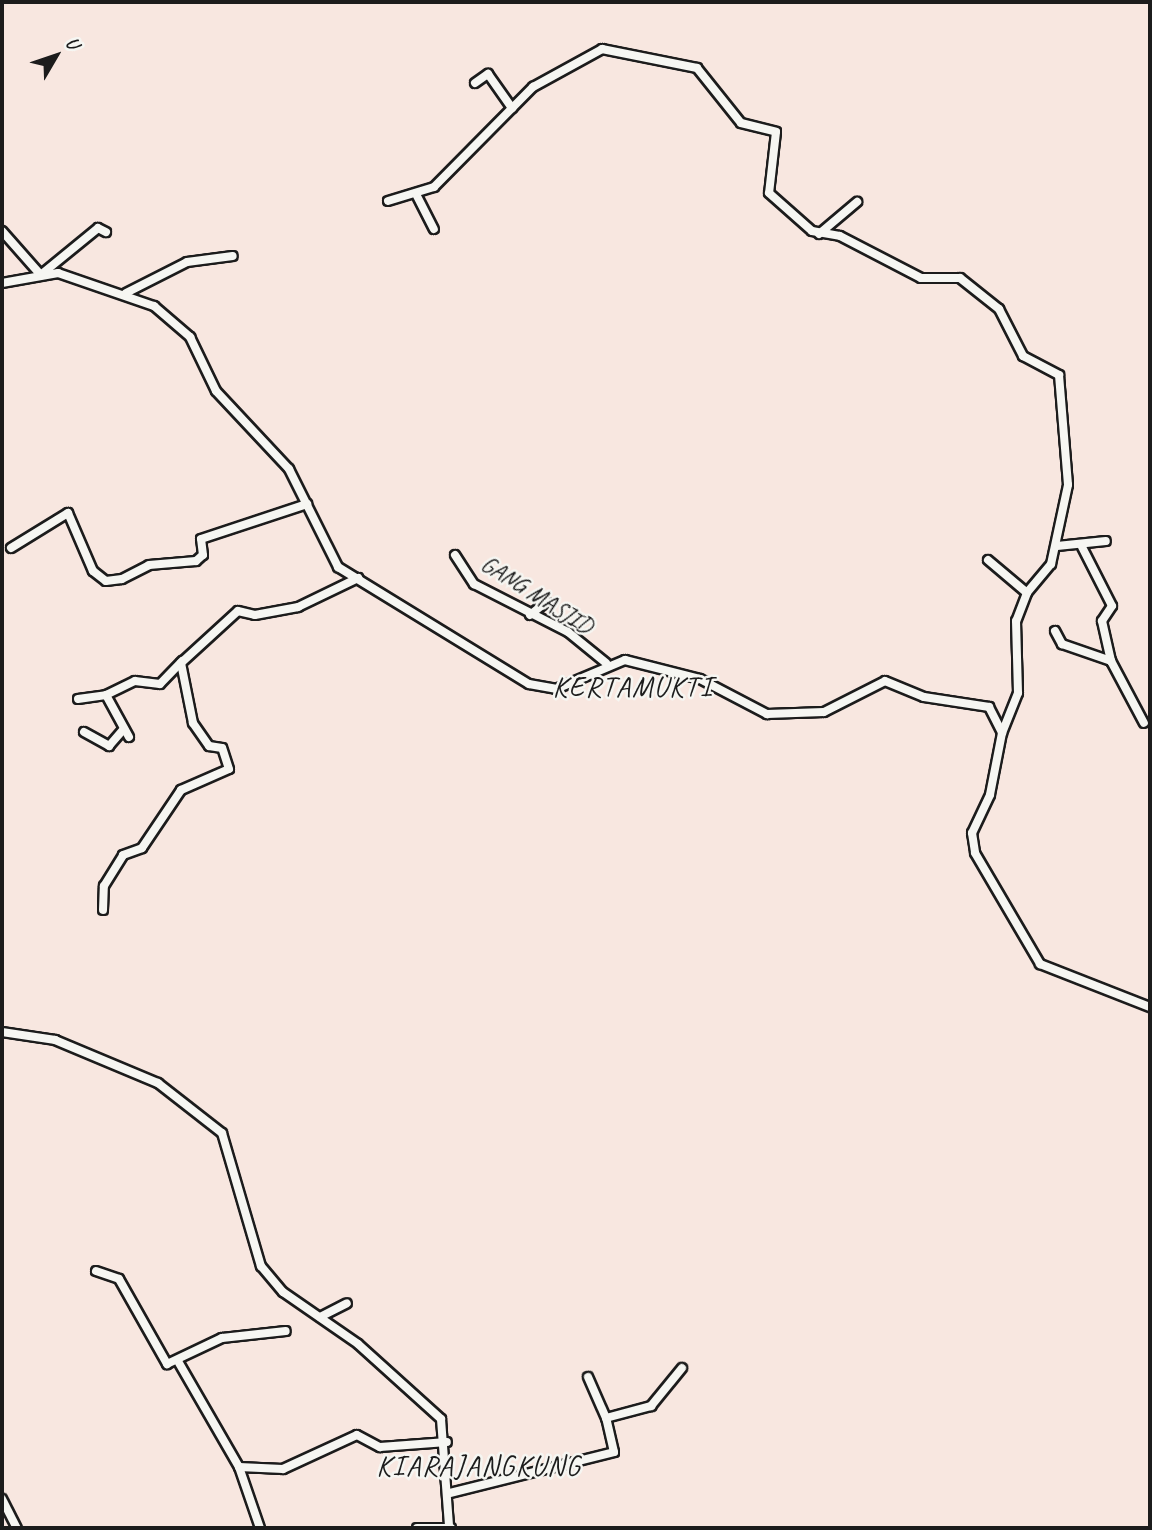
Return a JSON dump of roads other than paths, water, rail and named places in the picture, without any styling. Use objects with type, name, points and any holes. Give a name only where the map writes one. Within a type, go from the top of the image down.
[{"type":"street","points":[[388,201],[417,196],[470,157],[512,108],[594,50],[696,68],[741,123],[776,132],[769,193],[819,234],[840,236],[920,278],[960,278],[1005,315],[1023,356],[1057,371],[1068,485],[1057,546],[1027,593],[1015,628],[1018,693],[1002,733],[990,795],[971,833],[975,853],[1045,968],[1150,1007]]},
{"type":"street","points":[[475,83],[488,74],[512,108]]},
{"type":"street","points":[[417,196],[434,229]]},
{"type":"street","points":[[819,234],[857,202]]},
{"type":"street","points":[[2,283],[41,272],[98,228],[106,232]]},
{"type":"street","points":[[2,231],[41,272],[126,293],[147,301],[190,337],[216,391],[283,461],[334,562],[540,688],[556,689],[606,663],[663,667],[767,713],[824,712],[885,681],[924,697],[983,704],[1002,733]]},
{"type":"street","points":[[126,293],[187,262],[233,256]]},
{"type":"street","points":[[10,548],[68,513],[93,571],[106,581],[122,579],[149,565],[196,561],[204,555],[201,539],[306,505]]},
{"type":"street","points":[[1057,546],[1082,548],[1106,541]]},
{"type":"street","points":[[1082,548],[1112,606],[1102,621],[1111,661],[1144,723]]},
{"type":"street","name":"GANG MASJID","points":[[455,555],[474,584],[530,615],[568,632],[606,663]]},
{"type":"street","points":[[988,561],[1027,593]]},
{"type":"street","points":[[78,699],[106,695],[135,681],[160,684],[238,611],[255,615],[298,607],[358,578]]},
{"type":"street","points":[[530,615],[545,601]]},
{"type":"street","points":[[1055,631],[1062,644],[1111,661]]},
{"type":"street","points":[[103,910],[104,886],[124,855],[142,848],[181,790],[229,769],[222,748],[209,746],[193,723],[182,661]]},
{"type":"street","points":[[84,732],[109,746],[126,733],[106,695]]},
{"type":"street","points":[[2,1032],[55,1040],[158,1083],[216,1128],[261,1266],[432,1406],[447,1442],[450,1527],[417,1528]]},
{"type":"street","points":[[96,1271],[116,1275],[162,1360],[179,1363],[222,1338],[286,1331]]},
{"type":"street","points":[[320,1317],[347,1303]]},
{"type":"street","points":[[179,1363],[239,1467],[260,1528]]},
{"type":"street","points":[[606,1418],[651,1406],[682,1368]]},
{"type":"street","points":[[450,1493],[614,1452],[606,1418],[588,1377]]},
{"type":"street","points":[[239,1467],[283,1469],[357,1435],[380,1447],[447,1442]]},
{"type":"street","points":[[2,1499],[17,1528]]},
{"type":"district","name":"KERTAMUKTI","points":[[633,687]]},
{"type":"district","name":"KIARAJANGKUNG","points":[[479,1466]]}]
